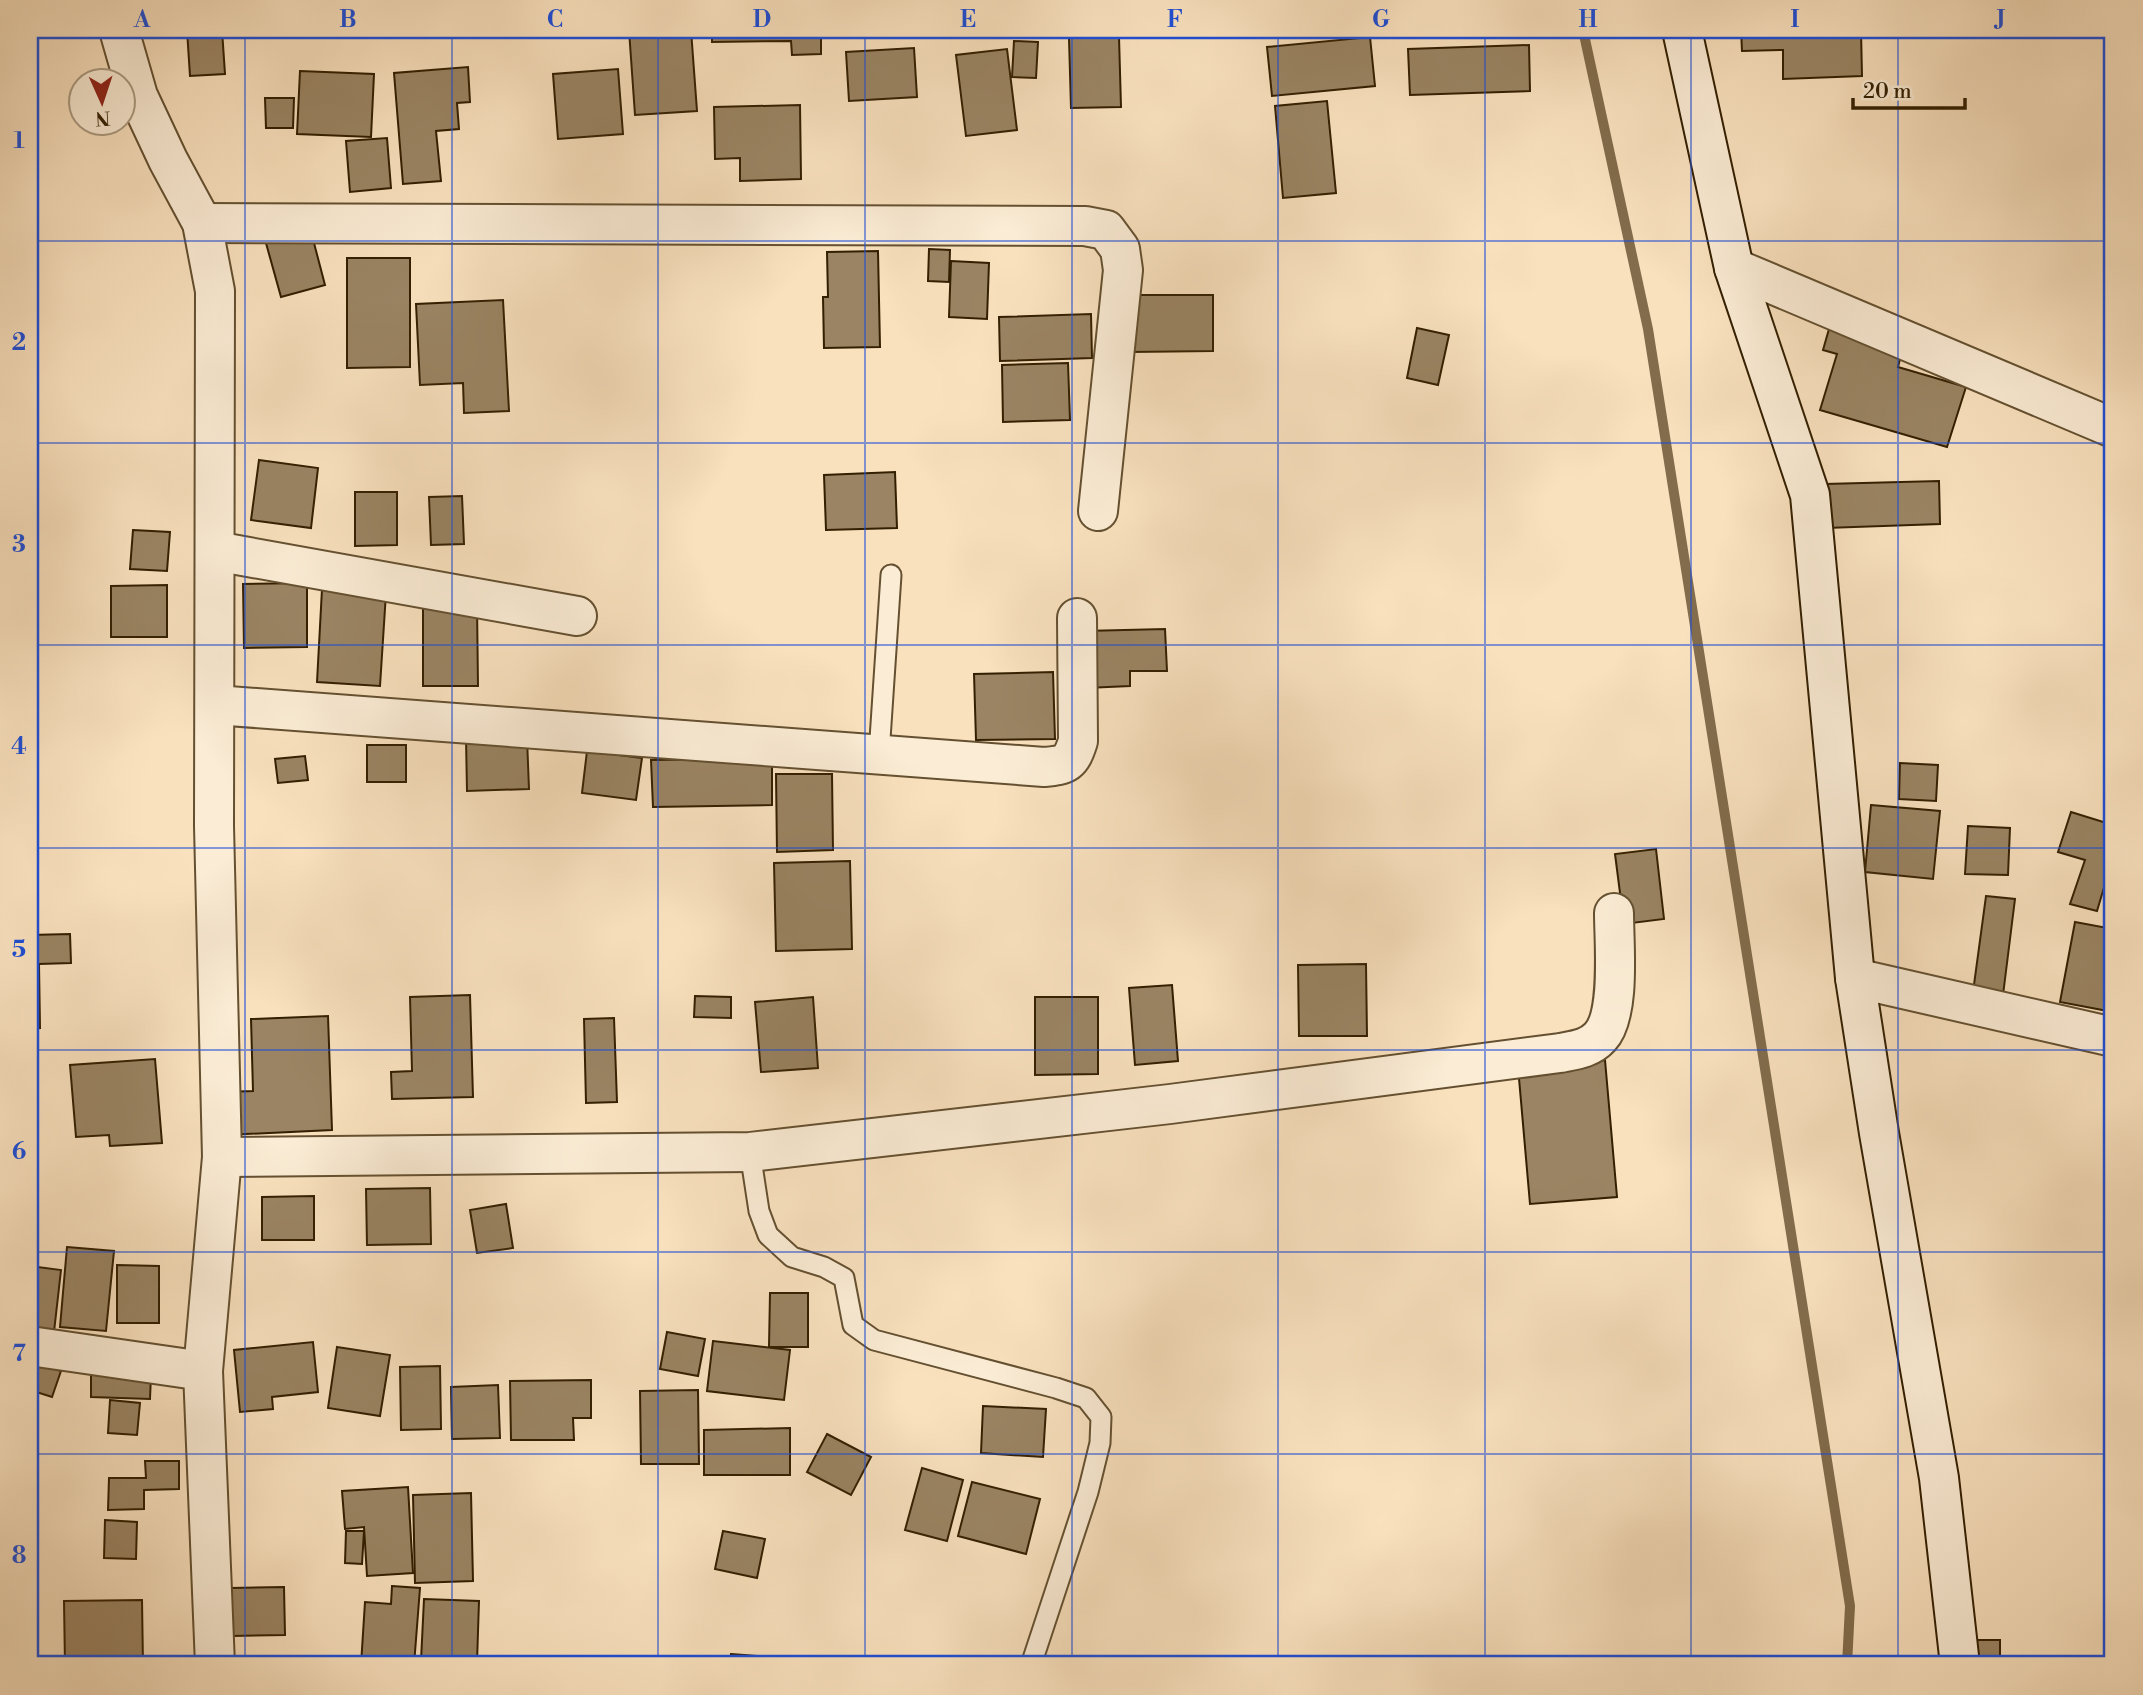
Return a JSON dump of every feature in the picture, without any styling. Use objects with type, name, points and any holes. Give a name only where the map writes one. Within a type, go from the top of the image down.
[{"type":"street","points":[[119,30],[138,96],[202,223],[215,291],[214,826],[222,1157],[203,1371],[215,1665]]},
{"type":"street","points":[[1682,30],[1734,268],[1810,495],[1855,978],[1939,1478],[1960,1665]]},
{"type":"street","points":[[202,223],[1085,226],[1106,230],[1120,249],[1123,270],[1098,511]]},
{"type":"street","points":[[1734,268],[2113,428]]},
{"type":"street","points":[[215,551],[577,616]]},
{"type":"street","points":[[215,705],[1044,766],[1061,765],[1073,758],[1078,741],[1077,618]]},
{"type":"street","points":[[222,1157],[750,1152],[1170,1104],[1584,1049],[1599,1038],[1609,1025],[1614,1005],[1614,913]]},
{"type":"street","points":[[1855,978],[2113,1037]]},
{"type":"street","points":[[30,1346],[203,1371]]},
{"type":"lane","points":[[879,754],[891,575]]},
{"type":"lane","points":[[750,1152],[759,1211],[768,1235],[792,1257],[824,1267],[844,1278],[853,1325],[874,1340],[1086,1398],[1101,1417],[1100,1443],[1088,1492],[1031,1665]]},
{"type":"building","points":[[187,30],[222,30],[225,74],[190,76]]},
{"type":"building","points":[[629,30],[691,30],[697,111],[635,115]]},
{"type":"building","points":[[712,30],[821,30],[821,54],[792,55],[791,41],[712,42]]},
{"type":"building","points":[[1273,30],[1305,30],[1306,36],[1273,36]]},
{"type":"building","points":[[1741,30],[1861,30],[1862,76],[1783,79],[1783,50],[1742,51]]},
{"type":"building","points":[[1119,37],[1121,107],[1071,108],[1069,38]]},
{"type":"building","points":[[1370,37],[1375,86],[1272,96],[1267,47]]},
{"type":"building","points":[[1014,41],[1038,42],[1036,78],[1012,77]]},
{"type":"building","points":[[1529,45],[1530,91],[1410,95],[1408,49]]},
{"type":"building","points":[[914,48],[917,97],[849,101],[846,52]]},
{"type":"building","points":[[1007,49],[1017,130],[966,136],[956,55]]},
{"type":"building","points":[[468,67],[470,102],[457,103],[459,129],[436,131],[441,181],[403,184],[394,73]]},
{"type":"building","points":[[618,69],[623,134],[558,139],[553,74]]},
{"type":"building","points":[[300,71],[374,74],[371,137],[297,134]]},
{"type":"building","points":[[265,98],[294,98],[293,128],[266,128]]},
{"type":"building","points":[[1327,101],[1336,193],[1283,198],[1275,106]]},
{"type":"building","points":[[800,105],[801,179],[740,181],[740,158],[715,159],[714,107]]},
{"type":"building","points":[[387,138],[391,188],[350,192],[346,141]]},
{"type":"building","points":[[309,224],[325,285],[281,297],[264,236]]},
{"type":"building","points":[[929,249],[950,250],[949,282],[928,281]]},
{"type":"building","points":[[878,251],[880,347],[824,348],[823,297],[828,297],[827,252]]},
{"type":"building","points":[[347,258],[410,258],[410,367],[347,368]]},
{"type":"building","points":[[951,261],[989,263],[987,319],[949,317]]},
{"type":"building","points":[[1131,295],[1213,295],[1213,351],[1131,352]]},
{"type":"building","points":[[503,300],[509,411],[464,413],[463,383],[420,385],[416,304]]},
{"type":"building","points":[[1091,314],[1092,358],[1000,361],[999,317]]},
{"type":"building","points":[[1831,322],[1904,343],[1898,367],[1966,387],[1947,447],[1820,410],[1837,354],[1823,350]]},
{"type":"building","points":[[1417,328],[1449,335],[1438,385],[1407,378]]},
{"type":"building","points":[[1068,363],[1070,420],[1003,422],[1002,365]]},
{"type":"building","points":[[259,460],[318,468],[311,528],[251,520]]},
{"type":"building","points":[[895,472],[897,528],[826,530],[824,475]]},
{"type":"building","points":[[1939,481],[1940,524],[1826,528],[1825,484]]},
{"type":"building","points":[[355,492],[397,492],[397,545],[355,546]]},
{"type":"building","points":[[462,496],[464,544],[431,545],[429,497]]},
{"type":"building","points":[[133,530],[170,532],[167,571],[130,569]]},
{"type":"building","points":[[307,583],[307,647],[244,648],[243,584]]},
{"type":"building","points":[[167,585],[167,637],[111,637],[111,586]]},
{"type":"building","points":[[322,589],[386,593],[380,686],[317,682]]},
{"type":"building","points":[[423,604],[477,604],[478,686],[423,686]]},
{"type":"building","points":[[1165,629],[1167,671],[1130,671],[1130,686],[1086,688],[1084,631]]},
{"type":"building","points":[[1053,672],[1055,739],[976,740],[974,674]]},
{"type":"building","points":[[527,738],[529,789],[467,791],[466,739]]},
{"type":"building","points":[[367,745],[406,745],[406,782],[367,782]]},
{"type":"building","points":[[587,751],[642,758],[636,800],[582,793]]},
{"type":"building","points":[[305,756],[308,780],[278,783],[275,759]]},
{"type":"building","points":[[772,758],[772,805],[653,807],[651,760]]},
{"type":"building","points":[[1900,763],[1938,765],[1936,801],[1899,799]]},
{"type":"building","points":[[776,774],[832,774],[833,850],[777,852]]},
{"type":"building","points":[[1871,805],[1940,811],[1933,879],[1865,872]]},
{"type":"building","points":[[2071,812],[2113,825],[2113,857],[2097,911],[2070,904],[2085,860],[2058,852]]},
{"type":"building","points":[[1968,826],[2010,828],[2008,875],[1965,874]]},
{"type":"building","points":[[1656,849],[1664,919],[1624,924],[1615,854]]},
{"type":"building","points":[[850,861],[852,949],[776,951],[774,863]]},
{"type":"building","points":[[1986,896],[2015,899],[2003,995],[1973,992]]},
{"type":"building","points":[[2075,922],[2113,929],[2113,1012],[2060,1002]]},
{"type":"building","points":[[70,934],[71,963],[39,964],[40,1028],[30,1029],[30,935]]},
{"type":"building","points":[[1366,964],[1367,1036],[1299,1036],[1298,965]]},
{"type":"building","points":[[1172,985],[1178,1061],[1135,1065],[1129,988]]},
{"type":"building","points":[[470,995],[473,1097],[392,1099],[391,1072],[412,1071],[410,997]]},
{"type":"building","points":[[695,996],[731,997],[731,1018],[694,1017]]},
{"type":"building","points":[[813,997],[818,1068],[761,1072],[755,1002]]},
{"type":"building","points":[[1035,997],[1098,997],[1098,1074],[1035,1075]]},
{"type":"building","points":[[328,1016],[332,1130],[225,1135],[224,1092],[253,1091],[251,1019]]},
{"type":"building","points":[[614,1018],[617,1102],[586,1103],[584,1019]]},
{"type":"building","points":[[155,1059],[162,1143],[110,1146],[109,1135],[76,1137],[70,1065]]},
{"type":"building","points":[[1605,1060],[1617,1197],[1530,1204],[1518,1067]]},
{"type":"building","points":[[430,1188],[431,1244],[367,1245],[366,1189]]},
{"type":"building","points":[[314,1196],[314,1240],[262,1240],[262,1197]]},
{"type":"building","points":[[506,1204],[513,1248],[477,1253],[470,1210]]},
{"type":"building","points":[[67,1247],[114,1251],[106,1331],[60,1327]]},
{"type":"building","points":[[117,1265],[159,1266],[159,1323],[117,1323]]},
{"type":"building","points":[[30,1266],[61,1270],[54,1332],[30,1329]]},
{"type":"building","points":[[770,1293],[808,1293],[808,1347],[769,1347]]},
{"type":"building","points":[[667,1332],[705,1339],[698,1376],[660,1369]]},
{"type":"building","points":[[713,1341],[790,1350],[784,1400],[707,1391]]},
{"type":"building","points":[[313,1342],[318,1392],[272,1397],[273,1409],[240,1412],[234,1350]]},
{"type":"building","points":[[337,1347],[390,1355],[380,1416],[328,1408]]},
{"type":"building","points":[[30,1361],[61,1371],[52,1397],[30,1390]]},
{"type":"building","points":[[440,1366],[441,1429],[401,1430],[400,1367]]},
{"type":"building","points":[[91,1373],[151,1375],[150,1399],[91,1397]]},
{"type":"building","points":[[591,1380],[591,1418],[573,1418],[574,1440],[511,1440],[510,1381]]},
{"type":"building","points":[[498,1385],[500,1438],[452,1439],[451,1387]]},
{"type":"building","points":[[698,1390],[699,1464],[641,1464],[640,1391]]},
{"type":"building","points":[[110,1400],[140,1403],[137,1435],[108,1433]]},
{"type":"building","points":[[983,1406],[1046,1409],[1043,1457],[981,1453]]},
{"type":"building","points":[[790,1428],[790,1475],[704,1475],[704,1430]]},
{"type":"building","points":[[827,1434],[871,1457],[851,1495],[807,1472]]},
{"type":"building","points":[[145,1461],[179,1461],[179,1489],[144,1490],[144,1509],[108,1510],[109,1478],[146,1478]]},
{"type":"building","points":[[922,1468],[963,1480],[947,1541],[905,1530]]},
{"type":"building","points":[[972,1482],[1040,1499],[1026,1554],[958,1536]]},
{"type":"building","points":[[408,1487],[413,1573],[367,1576],[364,1527],[345,1529],[342,1491]]},
{"type":"building","points":[[471,1493],[473,1581],[415,1583],[413,1495]]},
{"type":"building","points":[[105,1520],[137,1522],[136,1559],[104,1558]]},
{"type":"building","points":[[346,1531],[364,1531],[362,1564],[345,1563]]},
{"type":"building","points":[[723,1531],[765,1539],[757,1578],[715,1569]]},
{"type":"building","points":[[392,1586],[420,1588],[414,1665],[361,1665],[365,1602],[391,1604]]},
{"type":"building","points":[[284,1587],[285,1635],[231,1636],[231,1588]]},
{"type":"building","points":[[424,1599],[479,1601],[477,1663],[421,1661]]},
{"type":"building","points":[[142,1600],[143,1665],[65,1665],[64,1601]]},
{"type":"building","points":[[1954,1640],[2000,1640],[2000,1665],[1954,1665]]},
{"type":"building","points":[[731,1654],[771,1657],[770,1665],[731,1665]]},
{"type":"waterway","points":[[1583,30],[1648,329],[1850,1606],[1847,1665]]}]
